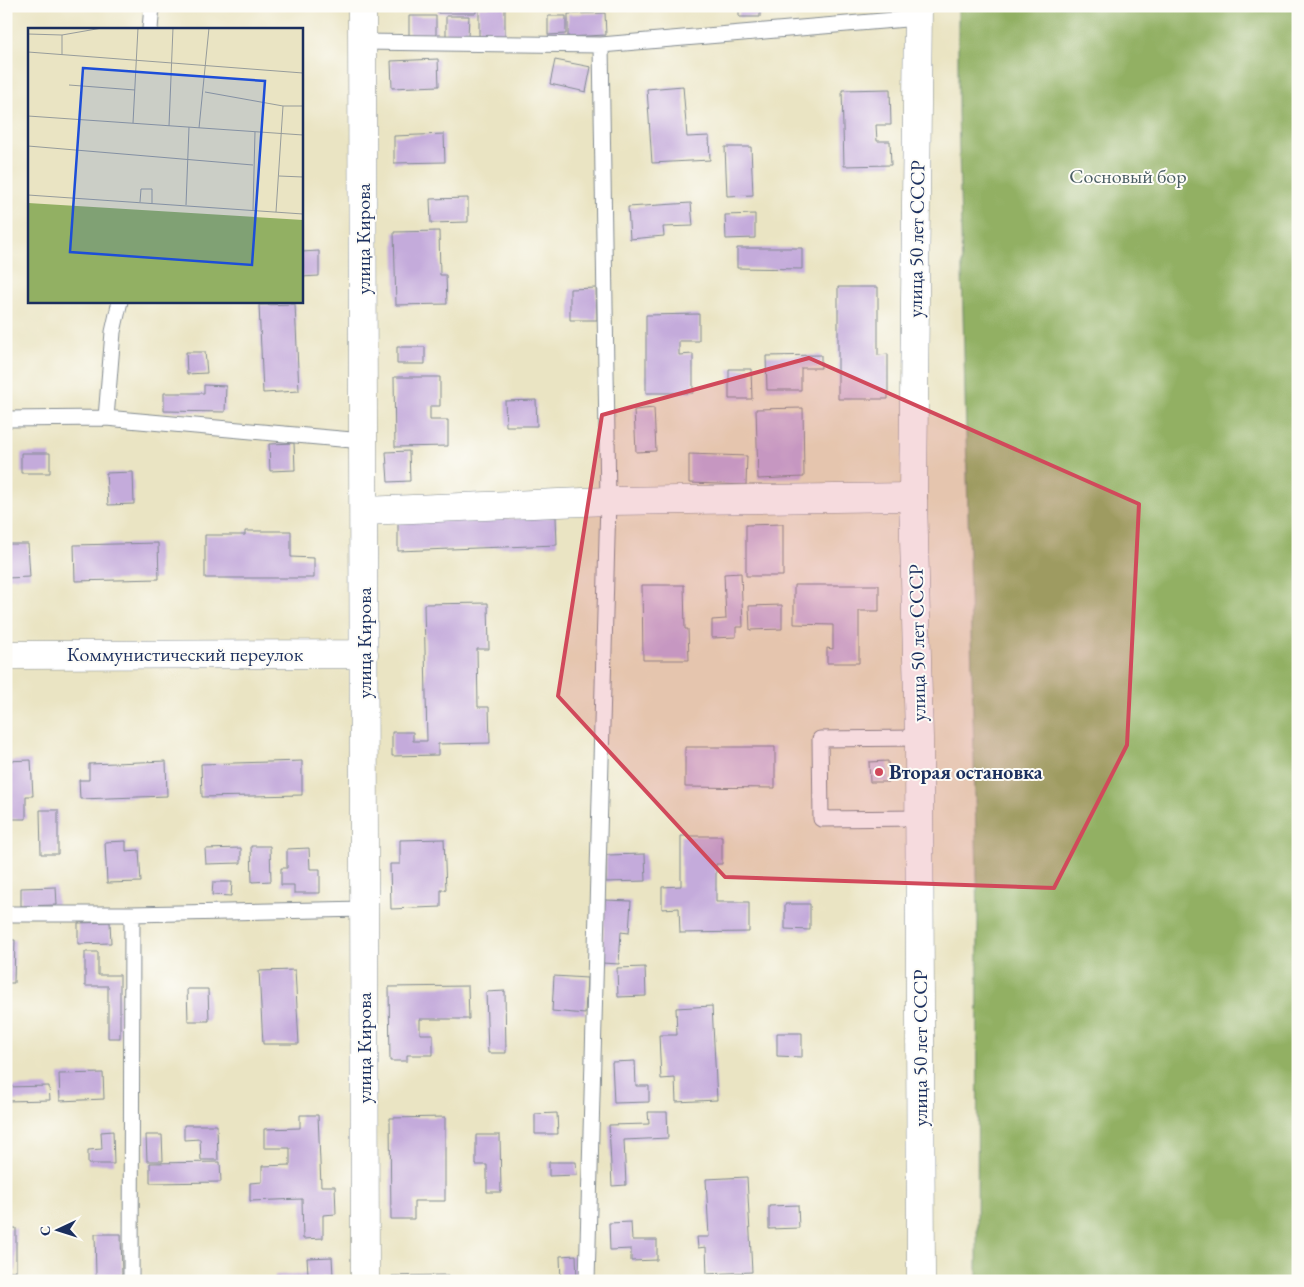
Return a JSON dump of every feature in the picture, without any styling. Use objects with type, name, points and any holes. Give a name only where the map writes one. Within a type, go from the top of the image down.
[{"type":"street","name":"улица Кирова","points":[[362,6],[365,1281]]},
{"type":"street","name":"улица 50 лет СССР","points":[[918,12],[913,497],[919,738],[921,1281]]},
{"type":"street","points":[[364,511],[608,501],[913,497]]},
{"type":"street","name":"Коммунистический переулок","points":[[6,655],[364,654]]},
{"type":"lane","points":[[150,28],[152,6]]},
{"type":"lane","points":[[362,42],[601,45],[918,12]]},
{"type":"lane","points":[[587,1281],[608,501],[601,45]]},
{"type":"lane","points":[[106,418],[113,332],[120,302]]},
{"type":"lane","points":[[6,419],[106,418],[364,441]]},
{"type":"lane","points":[[919,738],[820,739],[821,819],[919,818]]},
{"type":"lane","points":[[6,914],[132,914],[364,909]]},
{"type":"lane","points":[[131,1281],[132,914]]},
{"type":"highlighted area","points":[[809,358],[1139,504],[1127,745],[1054,888],[725,877],[558,696],[602,415]]},
{"type":"green space","name":"Сосновый бор","points":[[958,6],[1298,6],[1298,1281],[977,1281],[978,918],[958,111]]},
{"type":"building","points":[[438,6],[476,6],[476,13],[438,13]]},
{"type":"building","points":[[739,6],[760,6],[760,17],[739,17]]},
{"type":"building","points":[[479,7],[505,7],[505,37],[479,37]]},
{"type":"building","points":[[605,13],[606,35],[568,37],[568,14]]},
{"type":"building","points":[[409,16],[436,16],[436,37],[409,37]]},
{"type":"building","points":[[446,16],[469,16],[468,37],[446,37]]},
{"type":"building","points":[[548,16],[566,16],[566,34],[548,35]]},
{"type":"building","points":[[438,59],[439,86],[392,88],[391,61]]},
{"type":"building","points":[[555,60],[591,67],[586,92],[550,84]]},
{"type":"building","points":[[683,86],[687,137],[709,136],[710,160],[652,163],[647,89]]},
{"type":"building","points":[[890,89],[891,125],[876,125],[877,141],[890,141],[891,165],[844,166],[842,90]]},
{"type":"building","points":[[444,134],[445,162],[394,163],[394,136]]},
{"type":"building","points":[[725,147],[751,147],[753,195],[727,196]]},
{"type":"building","points":[[468,198],[468,222],[431,223],[430,199]]},
{"type":"building","points":[[691,203],[693,226],[663,227],[664,236],[630,239],[628,207]]},
{"type":"building","points":[[755,214],[755,238],[726,239],[725,215]]},
{"type":"building","points":[[439,231],[440,275],[446,275],[447,304],[396,305],[394,232]]},
{"type":"building","points":[[737,248],[802,248],[802,269],[737,268]]},
{"type":"building","points":[[319,251],[319,276],[302,277],[302,252]]},
{"type":"building","points":[[838,287],[878,287],[878,355],[888,354],[888,399],[838,399]]},
{"type":"building","points":[[596,288],[597,320],[570,320],[570,289]]},
{"type":"building","points":[[295,304],[299,391],[263,393],[259,305]]},
{"type":"building","points":[[699,314],[699,341],[679,341],[679,355],[693,354],[693,393],[646,393],[646,315]]},
{"type":"building","points":[[397,347],[425,347],[425,364],[397,364]]},
{"type":"building","points":[[186,352],[205,352],[207,373],[187,374]]},
{"type":"building","points":[[821,355],[821,368],[801,368],[801,390],[767,390],[766,356]]},
{"type":"building","points":[[729,369],[751,369],[752,399],[729,399]]},
{"type":"building","points":[[394,377],[440,377],[440,406],[430,406],[430,420],[448,420],[448,446],[395,447]]},
{"type":"building","points":[[204,385],[226,386],[225,412],[164,411],[164,393],[204,393]]},
{"type":"building","points":[[536,400],[537,426],[506,426],[505,401]]},
{"type":"building","points":[[654,408],[656,451],[636,452],[634,410]]},
{"type":"building","points":[[803,408],[804,477],[758,479],[756,409]]},
{"type":"building","points":[[294,443],[295,470],[270,471],[269,444]]},
{"type":"building","points":[[409,451],[410,481],[388,482],[386,452]]},
{"type":"building","points":[[21,453],[50,453],[50,473],[21,473]]},
{"type":"building","points":[[689,454],[747,456],[746,485],[689,483]]},
{"type":"building","points":[[133,472],[134,504],[108,505],[106,473]]},
{"type":"building","points":[[556,517],[557,545],[398,551],[398,522]]},
{"type":"building","points":[[783,524],[783,576],[746,576],[746,525]]},
{"type":"building","points":[[245,531],[291,531],[291,557],[314,558],[314,578],[205,578],[205,535],[245,535]]},
{"type":"building","points":[[158,543],[159,579],[75,581],[74,545]]},
{"type":"building","points":[[6,544],[28,544],[30,577],[6,578]]},
{"type":"building","points":[[741,573],[743,627],[736,627],[736,637],[712,638],[712,620],[726,619],[724,574]]},
{"type":"building","points":[[642,585],[684,585],[685,629],[688,629],[689,660],[643,660]]},
{"type":"building","points":[[794,585],[879,585],[879,611],[859,611],[859,663],[827,663],[827,648],[833,649],[833,625],[794,624]]},
{"type":"building","points":[[488,603],[489,649],[477,649],[478,707],[489,707],[490,743],[438,744],[438,755],[392,756],[392,732],[413,732],[413,741],[427,741],[424,604]]},
{"type":"building","points":[[782,605],[782,629],[750,630],[749,606]]},
{"type":"building","points":[[685,747],[775,747],[775,788],[685,787]]},
{"type":"building","points":[[31,760],[33,796],[26,796],[26,819],[7,819],[6,761]]},
{"type":"building","points":[[166,761],[167,796],[80,799],[79,780],[89,780],[89,764]]},
{"type":"building","points":[[302,761],[302,795],[202,797],[201,764]]},
{"type":"building","name":"Вторая остановка","points":[[888,761],[889,782],[870,782],[869,762]]},
{"type":"building","points":[[40,810],[58,810],[58,854],[41,854]]},
{"type":"building","points":[[681,836],[722,836],[722,864],[716,864],[716,902],[749,902],[749,932],[680,933],[679,908],[662,909],[662,887],[681,886]]},
{"type":"building","points":[[444,839],[446,890],[441,890],[441,907],[391,909],[390,864],[400,864],[400,840]]},
{"type":"building","points":[[126,841],[126,851],[139,850],[141,882],[107,883],[105,842]]},
{"type":"building","points":[[251,846],[270,846],[271,881],[252,882]]},
{"type":"building","points":[[241,848],[241,863],[206,864],[205,849]]},
{"type":"building","points":[[309,848],[310,869],[320,869],[320,893],[294,893],[294,885],[281,885],[281,868],[287,868],[287,849]]},
{"type":"building","points":[[645,854],[646,881],[606,882],[606,855]]},
{"type":"building","points":[[213,882],[232,882],[231,896],[212,895]]},
{"type":"building","points":[[56,887],[57,905],[21,906],[21,888]]},
{"type":"building","points":[[605,900],[631,901],[629,933],[621,932],[619,964],[602,963]]},
{"type":"building","points":[[785,904],[810,904],[810,930],[785,929]]},
{"type":"building","points":[[110,922],[111,943],[78,944],[78,923]]},
{"type":"building","points":[[6,940],[15,940],[14,983],[6,983]]},
{"type":"building","points":[[85,952],[98,952],[98,975],[120,975],[120,1038],[108,1038],[108,986],[85,986]]},
{"type":"building","points":[[645,967],[646,996],[618,997],[617,968]]},
{"type":"building","points":[[295,970],[299,1044],[263,1044],[259,971]]},
{"type":"building","points":[[554,976],[587,978],[585,1014],[552,1011]]},
{"type":"building","points":[[468,986],[469,1019],[420,1019],[420,1034],[433,1034],[433,1055],[407,1055],[407,1061],[390,1061],[389,987]]},
{"type":"building","points":[[187,989],[208,989],[209,1021],[188,1021]]},
{"type":"building","points":[[505,991],[506,1053],[488,1053],[486,992]]},
{"type":"building","points":[[712,1006],[717,1100],[676,1102],[675,1078],[661,1079],[659,1035],[677,1035],[676,1008]]},
{"type":"building","points":[[777,1033],[802,1033],[802,1057],[777,1056]]},
{"type":"building","points":[[635,1061],[636,1086],[649,1086],[649,1102],[614,1103],[612,1062]]},
{"type":"building","points":[[103,1073],[104,1099],[60,1101],[59,1074]]},
{"type":"building","points":[[49,1086],[50,1100],[6,1101],[6,1087]]},
{"type":"building","points":[[648,1112],[667,1112],[668,1138],[624,1140],[626,1185],[612,1186],[609,1125],[649,1124]]},
{"type":"building","points":[[557,1113],[558,1134],[535,1134],[535,1114]]},
{"type":"building","points":[[300,1115],[318,1115],[321,1186],[335,1186],[336,1214],[323,1215],[323,1238],[303,1239],[302,1199],[250,1201],[250,1183],[262,1182],[262,1166],[290,1165],[290,1148],[264,1148],[264,1129],[300,1128]]},
{"type":"building","points":[[445,1117],[445,1201],[414,1201],[414,1219],[391,1219],[390,1118]]},
{"type":"building","points":[[184,1125],[217,1125],[218,1160],[201,1160],[200,1139],[184,1140]]},
{"type":"building","points":[[113,1131],[114,1164],[88,1164],[88,1150],[102,1149],[101,1132]]},
{"type":"building","points":[[146,1135],[162,1135],[163,1161],[147,1161]]},
{"type":"building","points":[[476,1135],[500,1135],[501,1192],[487,1192],[487,1165],[476,1165]]},
{"type":"building","points":[[220,1162],[221,1182],[150,1183],[150,1163]]},
{"type":"building","points":[[549,1162],[576,1162],[577,1175],[549,1176]]},
{"type":"building","points":[[747,1177],[752,1272],[707,1274],[706,1247],[698,1248],[697,1237],[709,1237],[706,1179]]},
{"type":"building","points":[[798,1205],[799,1228],[769,1229],[769,1206]]},
{"type":"building","points":[[631,1222],[632,1240],[657,1240],[657,1260],[631,1261],[631,1249],[610,1250],[609,1223]]},
{"type":"building","points":[[6,1228],[16,1228],[16,1271],[6,1271]]},
{"type":"building","points":[[95,1234],[121,1234],[122,1275],[96,1276]]},
{"type":"building","points":[[576,1255],[577,1281],[561,1281],[560,1256]]},
{"type":"building","points":[[332,1257],[333,1276],[322,1276],[322,1281],[275,1281],[275,1275],[308,1274],[307,1258]]},
{"type":"building","points":[[448,1275],[448,1281],[392,1281],[392,1276]]},
{"type":"place","name":"Вторая остановка","points":[[879,772]]}]
